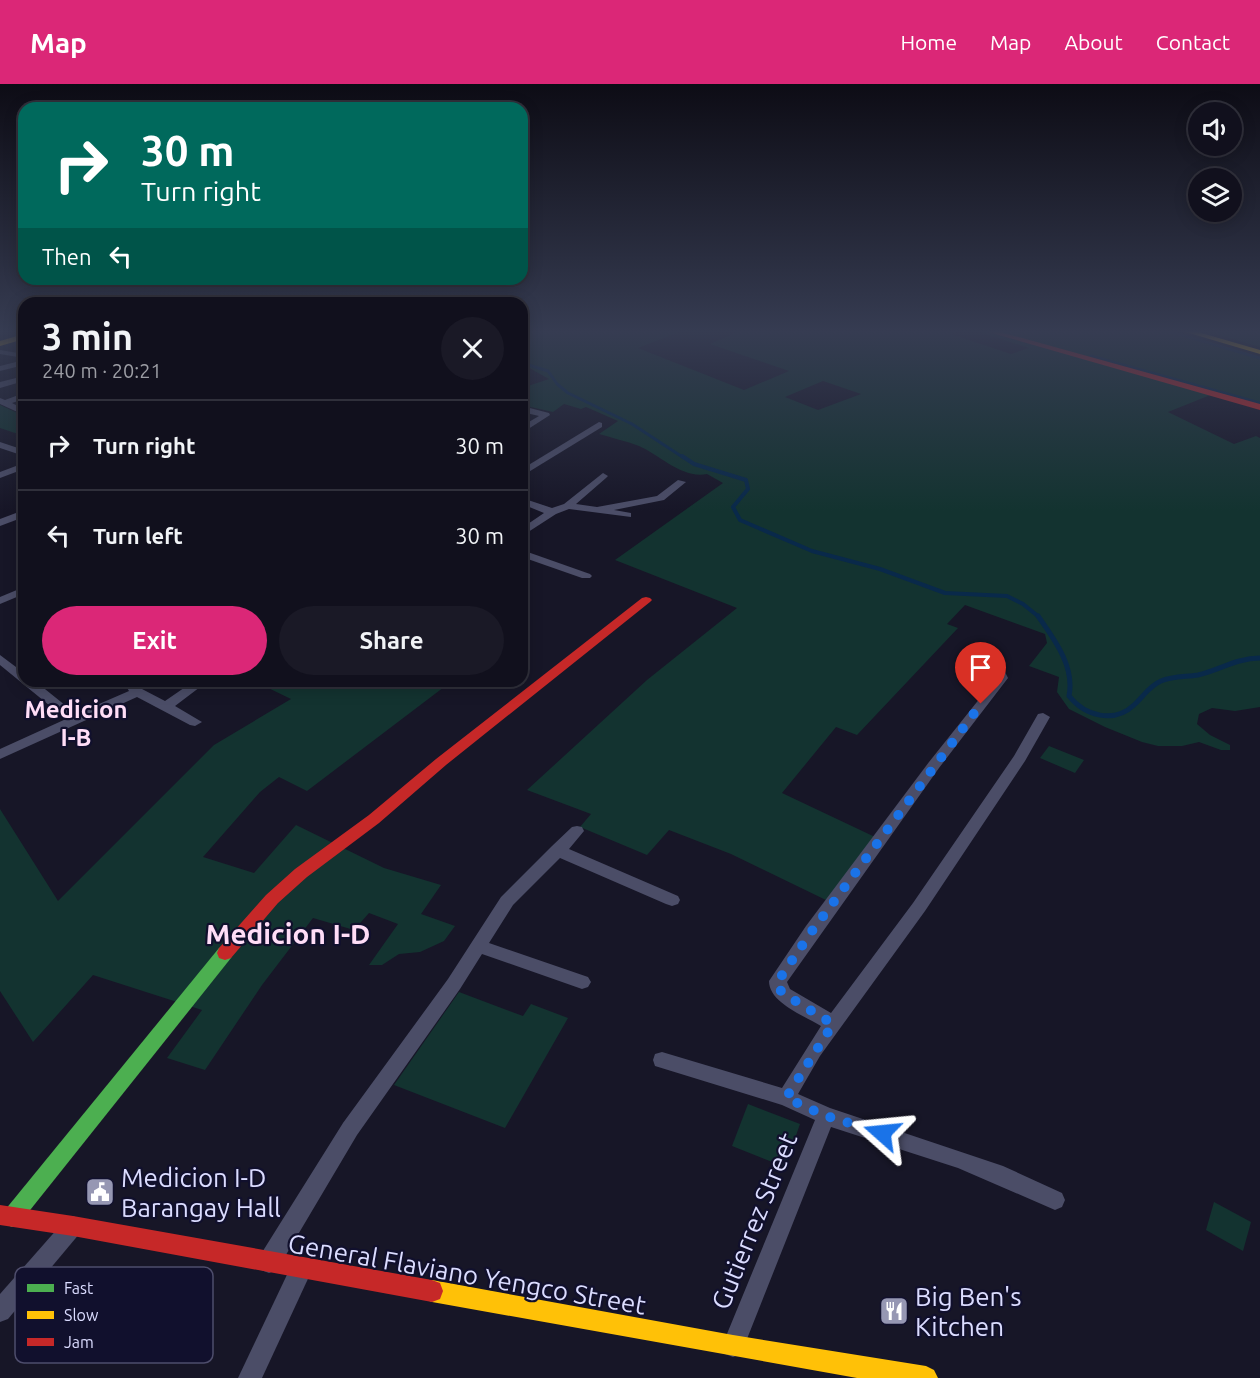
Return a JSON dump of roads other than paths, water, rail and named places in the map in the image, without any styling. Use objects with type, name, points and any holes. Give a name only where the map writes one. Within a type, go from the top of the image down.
[{"type":"street","points":[[1201,390],[1260,407]]},
{"type":"street","points":[[2,402],[18,398]]},
{"type":"street","points":[[2,402],[18,409]]},
{"type":"street","points":[[528,410],[546,415],[528,426]]},
{"type":"street","points":[[528,469],[599,425]]},
{"type":"street","points":[[3,448],[18,452]]},
{"type":"street","points":[[0,475],[18,468]]},
{"type":"street","points":[[528,529],[552,512],[568,506],[603,476]]},
{"type":"street","points":[[599,510],[660,498],[681,482]]},
{"type":"street","points":[[528,503],[552,512]]},
{"type":"street","points":[[568,506],[627,515]]},
{"type":"street","points":[[0,523],[18,516]]},
{"type":"street","points":[[528,555],[586,576]]},
{"type":"street","points":[[0,601],[18,596]]},
{"type":"street","points":[[6,1216],[272,899],[301,873],[374,819],[441,762],[646,600]]},
{"type":"street","points":[[0,659],[18,674]]},
{"type":"street","points":[[833,1024],[784,994],[778,988],[778,981],[934,765],[1002,678],[1000,673],[984,666]]},
{"type":"street","points":[[35,687],[75,720]]},
{"type":"street","points":[[0,754],[75,720],[131,687]]},
{"type":"street","points":[[135,687],[165,707],[195,722]]},
{"type":"street","points":[[165,707],[193,687]]},
{"type":"street","points":[[786,1098],[833,1024],[919,907],[984,807],[1020,758],[1043,717]]},
{"type":"street","points":[[269,1262],[350,1129],[507,901],[577,831]]},
{"type":"street","points":[[557,850],[672,900]]},
{"type":"street","points":[[478,946],[582,982]]},
{"type":"street","points":[[662,1060],[786,1098],[826,1116],[900,1139],[1003,1176],[1055,1200]]},
{"type":"street","name":"Gutierrez Street","points":[[733,1346],[826,1116]]},
{"type":"street","name":"General Flaviano Yengco Street","points":[[6,1216],[73,1226],[733,1346],[926,1378]]},
{"type":"street","points":[[38,1267],[73,1226]]},
{"type":"street","points":[[250,1378],[302,1268]]},
{"type":"street","points":[[0,1311],[15,1294]]},
{"type":"waterway","points":[[565,390],[632,424],[684,458]]},
{"type":"waterway","points":[[1215,390],[1260,403]]},
{"type":"waterway","points":[[682,456],[694,464],[746,480],[748,489],[733,507],[740,520],[812,551],[880,569],[945,593],[1007,596],[1023,604],[1038,616]]},
{"type":"waterway","points":[[1038,616],[1062,653],[1069,674],[1069,696],[1083,709],[1100,715],[1109,716],[1126,711],[1161,681],[1198,675],[1236,662],[1260,658]]},
{"type":"place","name":"Medicion I-D Barangay Hall","points":[[100,1192]]},
{"type":"place","name":"Big Ben's Kitchen","points":[[894,1311]]},
{"type":"district","name":"Medicion I-B","points":[[76,723]]},
{"type":"district","name":"Medicion I-D","points":[[288,933]]}]
